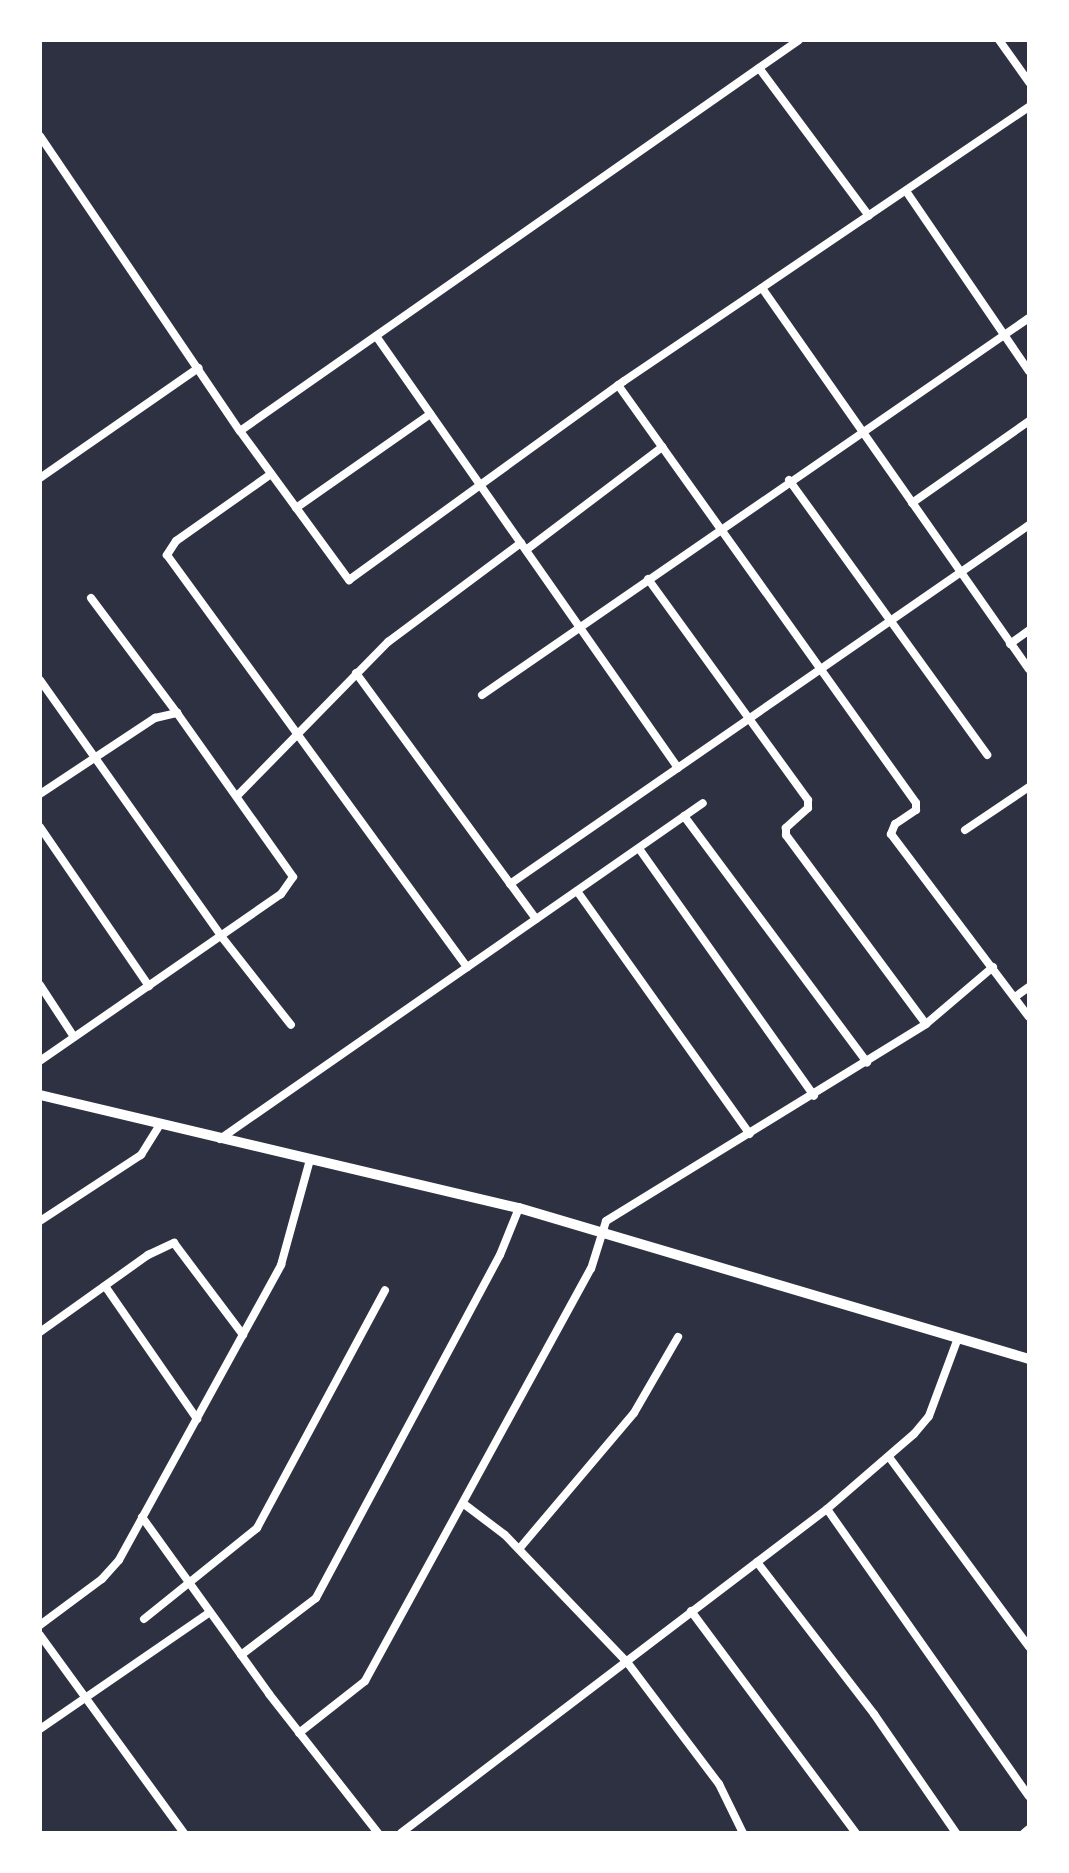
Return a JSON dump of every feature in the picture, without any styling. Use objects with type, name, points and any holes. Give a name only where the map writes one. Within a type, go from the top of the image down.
[{"type":"street","points":[[240,431],[799,40]]},
{"type":"street","points":[[1000,40],[1029,82]]},
{"type":"street","points":[[760,68],[869,216]]},
{"type":"street","points":[[40,136],[240,431],[350,580],[618,385],[1029,107]]},
{"type":"street","points":[[906,191],[1029,371]]},
{"type":"street","points":[[762,288],[1029,669]]},
{"type":"street","points":[[482,695],[1029,318]]},
{"type":"street","points":[[376,336],[678,768]]},
{"type":"street","points":[[40,478],[198,368]]},
{"type":"street","points":[[618,385],[916,803],[916,810],[892,828],[894,840],[1029,1016]]},
{"type":"street","points":[[296,508],[430,414]]},
{"type":"street","points":[[912,503],[1029,422]]},
{"type":"street","points":[[237,796],[388,642],[662,447]]},
{"type":"street","points":[[271,474],[166,552],[467,967]]},
{"type":"street","points":[[790,480],[987,755]]},
{"type":"street","points":[[510,884],[1029,526]]},
{"type":"street","points":[[648,579],[808,800],[808,808],[786,828],[786,835],[926,1024]]},
{"type":"street","points":[[40,1061],[281,894],[293,877],[91,598]]},
{"type":"street","points":[[1010,644],[1029,630]]},
{"type":"street","points":[[356,673],[536,920]]},
{"type":"street","points":[[40,680],[221,936],[291,1025]]},
{"type":"street","points":[[40,794],[154,718],[177,713]]},
{"type":"street","points":[[965,830],[1029,787]]},
{"type":"street","points":[[220,1139],[703,803]]},
{"type":"street","points":[[684,816],[867,1062]]},
{"type":"street","points":[[40,827],[148,986]]},
{"type":"street","points":[[640,850],[814,1096]]},
{"type":"street","points":[[577,891],[750,1134]]},
{"type":"street","points":[[300,1732],[365,1681],[591,1269],[606,1221],[926,1024],[992,968]]},
{"type":"street","points":[[40,985],[74,1037]]},
{"type":"street","points":[[1015,997],[1029,987]]},
{"type":"street","points":[[40,1096],[518,1208],[1029,1360]]},
{"type":"street","points":[[40,1222],[141,1155],[160,1125]]},
{"type":"street","points":[[40,1625],[102,1580],[142,1517],[292,1238],[310,1160]]},
{"type":"street","points":[[242,1655],[316,1598],[500,1256],[518,1208]]},
{"type":"street","points":[[40,1332],[161,1246],[174,1244],[243,1335]]},
{"type":"street","points":[[105,1286],[197,1418]]},
{"type":"street","points":[[144,1619],[257,1528],[385,1290]]},
{"type":"street","points":[[520,1549],[634,1413],[678,1337]]},
{"type":"street","points":[[401,1833],[826,1510],[889,1456],[929,1416],[958,1338]]},
{"type":"street","points":[[889,1456],[1029,1647]]},
{"type":"street","points":[[464,1504],[520,1549],[627,1662],[718,1784],[744,1833]]},
{"type":"street","points":[[826,1510],[1029,1796]]},
{"type":"street","points":[[142,1517],[378,1833]]},
{"type":"street","points":[[756,1562],[874,1714],[956,1833]]},
{"type":"street","points":[[691,1611],[856,1833]]},
{"type":"street","points":[[40,1729],[210,1612]]},
{"type":"street","points":[[40,1635],[184,1833]]}]
